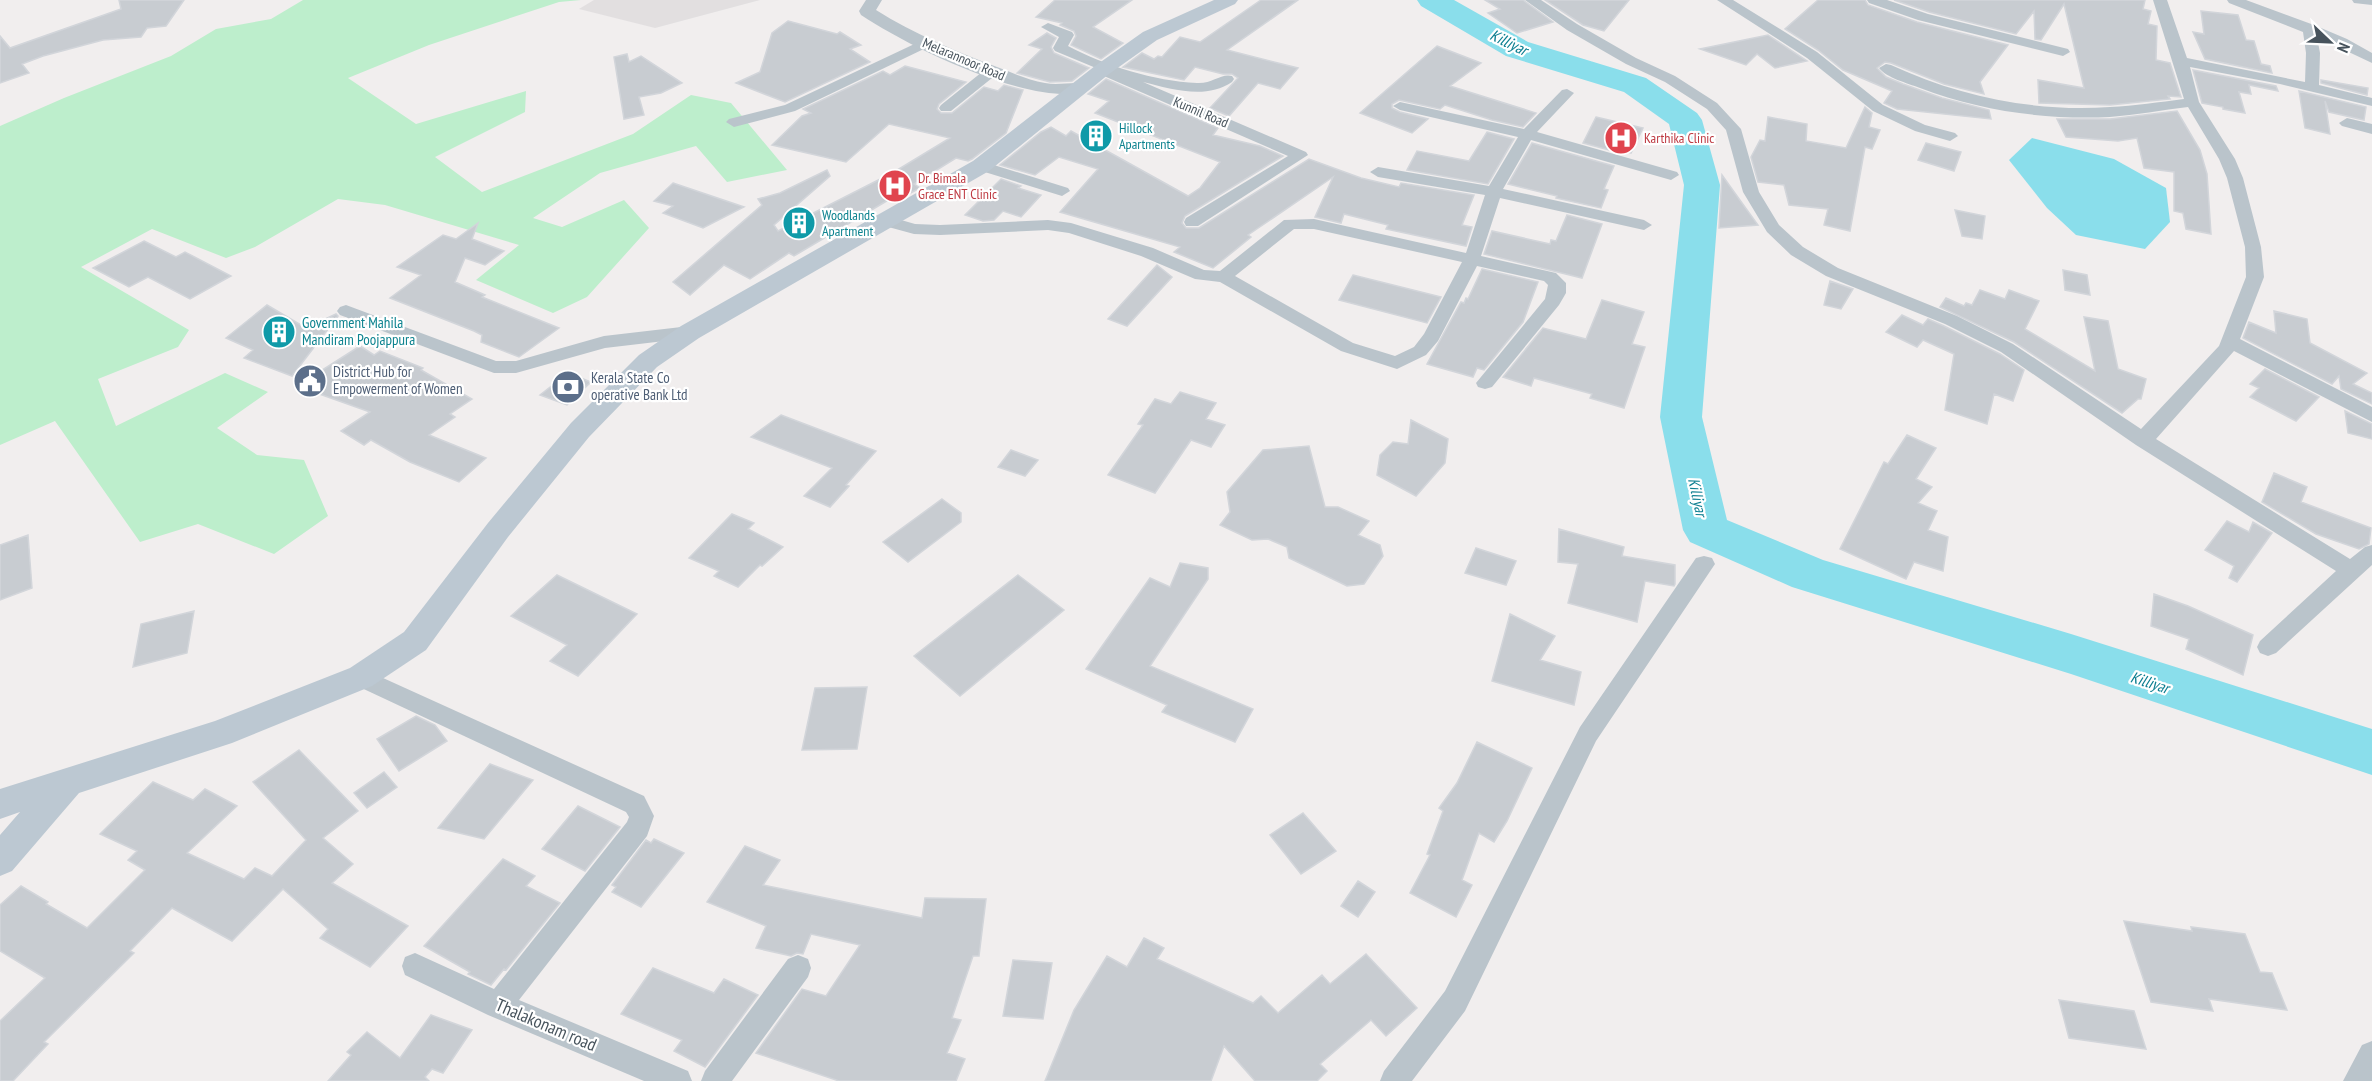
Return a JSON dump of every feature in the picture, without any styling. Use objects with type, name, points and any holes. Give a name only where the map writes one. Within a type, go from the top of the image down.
[{"type":"main road","points":[[0,804],[221,733],[362,677],[415,641],[498,530],[580,430],[648,361],[690,332],[981,166],[1103,69],[1150,36],[1229,0]]},
{"type":"main road","points":[[0,860],[71,780]]},
{"type":"street","name":"Melarannoor Road","points":[[874,0],[867,11],[894,29],[925,43],[1021,82],[1047,89],[1080,88]]},
{"type":"street","points":[[1532,0],[1572,27],[1631,61],[1670,79],[1712,106],[1733,129],[1751,192],[1773,228],[1797,251],[1832,272],[1951,320],[2007,348],[2143,440],[2351,570]]},
{"type":"street","points":[[1724,0],[1812,55],[1878,108],[1920,128],[1950,136]]},
{"type":"street","points":[[1874,0],[1923,17],[2063,52]]},
{"type":"street","points":[[2143,440],[2205,376],[2227,348],[2255,277],[2253,247],[2235,178],[2227,159],[2192,102],[2160,0]]},
{"type":"street","points":[[2234,0],[2342,42],[2372,59]]},
{"type":"street","points":[[2359,0],[2372,1]]},
{"type":"street","points":[[1048,27],[1067,35],[1060,48],[1103,69],[1175,84],[1208,88],[1218,86],[1227,79]]},
{"type":"street","points":[[2308,28],[2313,53],[2312,87]]},
{"type":"street","points":[[734,122],[790,108],[925,43]]},
{"type":"street","points":[[2181,61],[2312,87],[2372,102]]},
{"type":"street","points":[[1886,68],[1940,91],[2027,108],[2109,112],[2192,102]]},
{"type":"street","name":"Kunnil Road","points":[[1103,69],[1300,154],[1192,222]]},
{"type":"street","points":[[946,108],[992,71]]},
{"type":"street","points":[[887,221],[914,229],[940,230],[1048,225],[1071,228],[1147,252],[1201,275],[1224,277],[1347,347],[1397,363],[1420,351],[1432,338],[1472,259],[1494,192],[1527,134],[1567,93]]},
{"type":"street","points":[[1400,106],[1527,134],[1671,175]]},
{"type":"street","points":[[2347,123],[2372,129]]},
{"type":"street","points":[[981,166],[1062,190]]},
{"type":"street","points":[[1378,172],[1494,192],[1644,225]]},
{"type":"street","points":[[1224,277],[1290,224],[1314,224],[1550,277],[1557,283],[1557,293],[1553,301],[1485,383]]},
{"type":"street","points":[[346,310],[494,367],[516,367],[604,342],[690,332]]},
{"type":"street","points":[[2230,341],[2372,415]]},
{"type":"street","points":[[2268,647],[2372,553]]},
{"type":"street","points":[[1394,1081],[1455,1001],[1588,734],[1704,564]]},
{"type":"street","points":[[362,677],[635,804],[642,816],[638,828],[498,1005]]},
{"type":"street","name":"Thalakonam road","points":[[415,966],[498,1005],[678,1081]]},
{"type":"street","points":[[715,1081],[798,968]]},
{"type":"street","points":[[2357,1081],[2372,1055]]},
{"type":"shaded area","points":[[594,0],[760,0],[655,28],[579,9]]},
{"type":"green space","points":[[303,0],[581,0],[559,2],[429,45],[348,78],[416,124],[526,91],[525,112],[435,157],[482,192],[633,134],[691,95],[731,103],[787,170],[727,182],[696,146],[600,173],[533,218],[562,227],[624,200],[649,228],[587,297],[553,313],[476,280],[519,245],[385,205],[338,199],[255,247],[226,258],[152,229],[81,267],[189,330],[178,347],[98,379],[116,426],[225,373],[268,392],[217,428],[257,455],[304,460],[328,516],[274,554],[198,524],[140,542],[55,421],[0,445],[0,126],[171,56],[216,29],[271,19]]},
{"type":"water","points":[[2032,138],[2114,159],[2166,188],[2170,222],[2145,249],[2076,235],[2047,208],[2009,160]]},
{"type":"building","points":[[119,0],[184,0],[166,26],[147,28],[141,37],[103,40],[43,56],[22,64],[29,73],[0,83],[0,36],[10,48],[121,9]]},
{"type":"building","points":[[1055,0],[1132,0],[1093,27],[1123,43],[1101,59],[1071,45],[1076,36],[1074,31],[1060,25],[1062,23],[1036,17]]},
{"type":"building","points":[[1261,0],[1298,0],[1227,50],[1298,68],[1280,89],[1258,83],[1229,116],[1210,108],[1238,78],[1232,74],[1195,67],[1184,80],[1123,67],[1142,53],[1154,59],[1158,56],[1162,57],[1180,37],[1200,42]]},
{"type":"building","points":[[1485,0],[1523,0],[1553,22],[1517,33],[1488,13],[1500,9]]},
{"type":"building","points":[[1545,0],[1629,0],[1604,31],[1583,25]]},
{"type":"building","points":[[1818,0],[1865,0],[1868,5],[1917,22],[2008,45],[1980,82],[1984,94],[1944,84],[1891,63],[1885,62],[1877,68],[1886,77],[1903,84],[1942,98],[1989,110],[1991,119],[1897,109],[1884,103],[1892,91],[1843,70],[1818,50],[1785,29]]},
{"type":"building","points":[[1894,0],[2145,0],[2143,9],[2151,11],[2148,24],[2157,26],[2156,60],[2170,63],[2181,97],[2168,96],[2170,99],[2110,105],[2039,103],[2038,80],[2084,88],[2064,4],[2041,40],[2035,39],[2034,11],[2016,34],[1929,12]]},
{"type":"building","points":[[2201,11],[2238,15],[2246,40],[2254,41],[2261,64],[2270,66],[2272,73],[2205,59],[2193,32],[2204,34]]},
{"type":"building","points":[[788,21],[837,34],[840,32],[861,45],[850,49],[870,62],[785,102],[736,83],[760,72],[772,33]]},
{"type":"building","points":[[1047,33],[1056,38],[1051,47],[1054,53],[1089,68],[1072,81],[1050,82],[1017,73],[1042,49],[1029,45]]},
{"type":"building","points":[[1768,35],[1807,61],[1775,68],[1757,54],[1746,65],[1700,49]]},
{"type":"building","points":[[1437,46],[1481,63],[1450,86],[1536,113],[1523,127],[1445,105],[1440,109],[1399,100],[1392,104],[1392,108],[1428,119],[1412,133],[1360,113]]},
{"type":"building","points":[[627,54],[629,62],[641,56],[682,83],[661,93],[639,97],[644,115],[624,119],[614,57]]},
{"type":"building","points":[[905,66],[966,82],[939,104],[937,109],[941,113],[952,113],[984,87],[998,91],[1004,85],[1023,90],[1006,133],[972,159],[968,161],[956,158],[914,184],[920,188],[894,202],[890,199],[794,256],[789,253],[750,279],[724,265],[690,295],[673,282],[762,205],[758,199],[780,193],[827,170],[830,176],[774,225],[778,231],[894,172],[950,138],[889,124],[846,162],[772,145],[802,116],[811,113],[803,109],[883,71],[890,75]]},
{"type":"building","points":[[2193,70],[2276,86],[2278,91],[2249,85],[2251,94],[2239,92],[2245,113],[2223,109],[2223,107],[2202,103]]},
{"type":"building","points":[[1106,79],[1218,128],[1213,135],[1260,146],[1283,156],[1185,216],[1182,223],[1186,228],[1199,228],[1309,159],[1361,178],[1399,187],[1401,183],[1474,195],[1462,225],[1472,227],[1466,246],[1386,229],[1388,225],[1344,214],[1341,223],[1315,217],[1333,177],[1248,235],[1251,237],[1213,268],[1174,252],[1180,247],[1060,212],[1098,169],[1059,157],[1035,175],[1000,165],[1041,132],[1051,127],[1066,136],[1071,131],[1188,196],[1200,188],[1220,162],[1095,113],[1109,101],[1088,94]]},
{"type":"building","points":[[2321,80],[2368,88],[2367,95],[2321,83]]},
{"type":"building","points":[[2299,91],[2366,107],[2364,120],[2329,112],[2325,101],[2330,134],[2305,128]]},
{"type":"building","points":[[1865,107],[1872,113],[1869,127],[1880,130],[1872,149],[1865,147],[1850,231],[1824,225],[1828,209],[1789,205],[1784,185],[1758,182],[1751,157],[1760,140],[1765,141],[1768,117],[1807,124],[1806,141],[1846,148]]},
{"type":"building","points":[[2177,111],[2200,150],[2207,174],[2211,234],[2186,229],[2183,213],[2174,211],[2174,172],[2144,168],[2137,138],[2118,141],[2066,137],[2057,119],[2110,119]]},
{"type":"building","points":[[1596,117],[1643,128],[1631,153],[1622,150],[1620,153],[1583,143]]},
{"type":"building","points":[[1487,132],[1514,139],[1488,184],[1407,170],[1417,151],[1469,161]]},
{"type":"building","points":[[1532,143],[1614,166],[1604,189],[1608,190],[1601,208],[1508,184]]},
{"type":"building","points":[[1926,143],[1961,152],[1954,171],[1918,160]]},
{"type":"building","points":[[1722,175],[1742,203],[1758,225],[1719,228]]},
{"type":"building","points":[[1001,179],[1021,186],[1018,188],[1041,195],[1021,217],[1003,211],[994,220],[983,221],[965,215]]},
{"type":"building","points":[[673,183],[744,207],[703,228],[663,213],[673,206],[654,201]]},
{"type":"building","points":[[1955,210],[1985,216],[1982,239],[1962,236]]},
{"type":"building","points":[[1567,215],[1602,224],[1582,278],[1484,254],[1492,231],[1550,244],[1551,240],[1556,241]]},
{"type":"building","points":[[478,223],[472,239],[504,251],[485,265],[465,258],[455,282],[485,295],[482,297],[559,328],[519,357],[481,342],[482,335],[474,331],[390,298],[421,275],[397,267],[443,235],[456,239]]},
{"type":"building","points":[[144,241],[176,257],[185,252],[231,276],[190,299],[148,277],[129,287],[93,268]]},
{"type":"building","points":[[1157,265],[1172,277],[1127,326],[1108,319]]},
{"type":"building","points":[[1482,269],[1538,282],[1523,322],[1484,370],[1477,368],[1473,377],[1427,364],[1461,302],[1464,303],[1466,298],[1468,299]]},
{"type":"building","points":[[2063,270],[2087,275],[2090,295],[2065,290]]},
{"type":"building","points":[[1353,275],[1441,297],[1427,323],[1339,300]]},
{"type":"building","points":[[1830,281],[1853,289],[1841,309],[1824,305]]},
{"type":"building","points":[[1980,290],[2005,299],[2009,290],[2039,301],[2025,329],[2095,371],[2084,317],[2108,321],[2118,369],[2146,379],[2141,399],[2122,413],[2014,342],[1940,307],[1946,298],[1964,306],[1966,303],[1972,305]]},
{"type":"building","points":[[1602,300],[1644,312],[1632,344],[1645,347],[1624,408],[1590,398],[1592,394],[1534,378],[1531,386],[1503,377],[1543,328],[1586,339]]},
{"type":"building","name":"Government Mahila Mandiram Poojappura","points":[[267,305],[306,328],[336,314],[338,316],[292,376],[244,358],[253,350],[226,338]]},
{"type":"building","points":[[2274,311],[2307,319],[2310,343],[2367,373],[2353,384],[2372,393],[2372,404],[2341,389],[2339,376],[2332,384],[2243,338],[2249,322],[2276,333]]},
{"type":"building","points":[[1902,315],[1923,325],[1928,319],[1944,326],[2000,354],[2024,370],[2013,401],[1994,394],[1987,424],[1945,410],[1954,354],[1923,340],[1917,347],[1886,332]]},
{"type":"building","points":[[360,346],[374,355],[380,351],[423,368],[421,370],[472,399],[450,414],[455,417],[429,435],[486,458],[459,482],[410,462],[371,440],[364,445],[341,431],[370,412],[297,386]]},
{"type":"building","points":[[2265,369],[2319,397],[2296,421],[2250,397],[2259,388],[2250,384]]},
{"type":"building","name":"Kerala State Co operative Bank Ltd","points":[[568,373],[591,382],[567,405],[540,395]]},
{"type":"building","points":[[1180,392],[1216,403],[1206,419],[1225,425],[1211,447],[1191,440],[1155,493],[1108,475],[1143,425],[1138,424],[1155,399],[1171,404]]},
{"type":"building","points":[[2345,411],[2372,424],[2372,439],[2348,433]]},
{"type":"building","points":[[781,415],[876,451],[830,507],[804,496],[832,468],[751,437]]},
{"type":"building","points":[[1411,420],[1448,439],[1445,463],[1416,496],[1377,475],[1380,455],[1393,442],[1408,444]]},
{"type":"building","points":[[1907,435],[1936,448],[1916,479],[1932,487],[1918,503],[1937,511],[1928,530],[1948,537],[1943,571],[1914,562],[1906,579],[1840,549],[1884,462],[1888,464]]},
{"type":"building","points":[[1309,446],[1325,507],[1338,507],[1369,521],[1358,535],[1380,545],[1383,556],[1364,584],[1347,586],[1289,558],[1287,547],[1268,539],[1252,540],[1220,525],[1230,512],[1227,492],[1263,450]]},
{"type":"building","points":[[1011,450],[1038,460],[1025,476],[998,467]]},
{"type":"building","points":[[2274,473],[2307,487],[2301,502],[2371,528],[2369,544],[2359,549],[2316,534],[2262,502]]},
{"type":"building","points":[[942,499],[961,513],[961,522],[908,562],[883,542]]},
{"type":"building","points":[[732,514],[754,523],[748,529],[783,547],[762,566],[760,565],[738,587],[714,576],[719,571],[689,558]]},
{"type":"building","points":[[2227,521],[2249,532],[2253,522],[2272,533],[2237,582],[2229,578],[2234,566],[2205,550]]},
{"type":"building","points":[[1559,529],[1624,547],[1622,556],[1675,565],[1675,584],[1674,586],[1645,581],[1637,622],[1568,603],[1578,564],[1558,562]]},
{"type":"building","points":[[28,535],[32,588],[0,600],[0,545]]},
{"type":"building","points":[[1476,548],[1516,561],[1506,585],[1465,573]]},
{"type":"building","points":[[1180,563],[1208,568],[1208,579],[1150,666],[1253,709],[1235,742],[1162,712],[1167,705],[1086,669],[1150,578],[1170,587]]},
{"type":"building","points":[[557,575],[637,614],[578,676],[550,661],[567,645],[511,616]]},
{"type":"building","points":[[1018,575],[1064,610],[960,696],[914,656]]},
{"type":"building","points":[[2154,594],[2188,606],[2253,635],[2243,675],[2186,649],[2189,639],[2151,626]]},
{"type":"building","points":[[194,611],[187,653],[133,667],[141,624]]},
{"type":"building","points":[[1510,614],[1555,636],[1540,660],[1581,672],[1574,705],[1492,681]]},
{"type":"building","points":[[867,687],[857,749],[802,750],[815,688]]},
{"type":"building","points":[[416,716],[435,725],[447,741],[399,771],[377,739]]},
{"type":"building","points":[[1477,742],[1532,768],[1507,821],[1494,842],[1479,833],[1462,880],[1472,885],[1456,917],[1410,893],[1430,855],[1427,854],[1443,811],[1439,808],[1457,783]]},
{"type":"building","points":[[299,750],[358,811],[323,838],[353,864],[332,883],[408,926],[370,967],[320,938],[328,929],[283,889],[232,941],[172,908],[130,951],[134,953],[44,1042],[48,1044],[13,1081],[0,1081],[0,1021],[45,978],[0,951],[0,905],[21,886],[87,928],[145,870],[128,860],[137,851],[100,834],[153,782],[193,800],[205,789],[237,806],[187,853],[244,879],[255,868],[272,876],[306,840],[253,782]]},
{"type":"building","points":[[490,764],[533,780],[484,839],[438,828]]},
{"type":"building","points":[[384,772],[397,787],[367,808],[354,793]]},
{"type":"building","points":[[578,806],[620,827],[585,871],[542,849]]},
{"type":"building","points":[[1303,813],[1336,851],[1301,874],[1270,835]]},
{"type":"building","points":[[654,839],[684,853],[641,907],[612,892],[616,887],[612,885],[646,840],[651,843]]},
{"type":"building","points":[[745,846],[780,860],[763,885],[922,918],[925,898],[986,899],[979,956],[973,956],[952,1018],[961,1020],[947,1053],[965,1059],[956,1081],[839,1081],[756,1053],[802,989],[826,996],[860,945],[811,934],[803,954],[797,953],[791,956],[756,948],[766,926],[707,902]]},
{"type":"building","points":[[503,859],[535,876],[526,886],[560,903],[506,970],[504,969],[491,985],[468,974],[470,972],[424,946]]},
{"type":"building","points":[[1358,881],[1375,892],[1358,917],[1341,906]]},
{"type":"building","points":[[2124,921],[2192,931],[2191,927],[2245,934],[2260,972],[2272,973],[2287,1010],[2209,999],[2213,1011],[2151,1002]]},
{"type":"building","points":[[1144,938],[1164,948],[1157,959],[1253,1003],[1261,996],[1278,1013],[1322,975],[1330,984],[1366,954],[1417,1008],[1386,1036],[1371,1020],[1320,1064],[1327,1071],[1317,1081],[1255,1081],[1224,1046],[1211,1081],[1045,1081],[1074,1010],[1107,956],[1127,967]]},
{"type":"building","points":[[1013,960],[1052,963],[1043,1019],[1003,1016]]},
{"type":"building","points":[[653,968],[714,993],[724,979],[758,995],[705,1067],[674,1051],[682,1040],[621,1014]]},
{"type":"building","points":[[2059,1000],[2134,1011],[2146,1049],[2069,1038]]},
{"type":"building","points":[[431,1015],[472,1030],[443,1073],[432,1069],[425,1077],[429,1081],[328,1081],[351,1055],[347,1052],[367,1032],[400,1058]]},
{"type":"waterway","name":"Killiyar","points":[[1432,0],[1517,49],[1635,85],[1685,120],[1702,185],[1681,417],[1706,530],[1809,574],[2071,654],[2372,752]]},
{"type":"place","name":"Hillock Apartments","points":[[1096,136]]},
{"type":"place","name":"Karthika Clinic","points":[[1621,138]]},
{"type":"place","name":"Dr. Bimala Grace ENT Clinic","points":[[895,186]]},
{"type":"place","name":"Woodlands Apartment","points":[[799,223]]},
{"type":"place","name":"Government Mahila Mandiram Poojappura","points":[[279,332]]},
{"type":"place","name":"District Hub for Empowerment of Women","points":[[310,381]]},
{"type":"place","name":"Kerala State Co operative Bank Ltd","points":[[568,387]]}]
